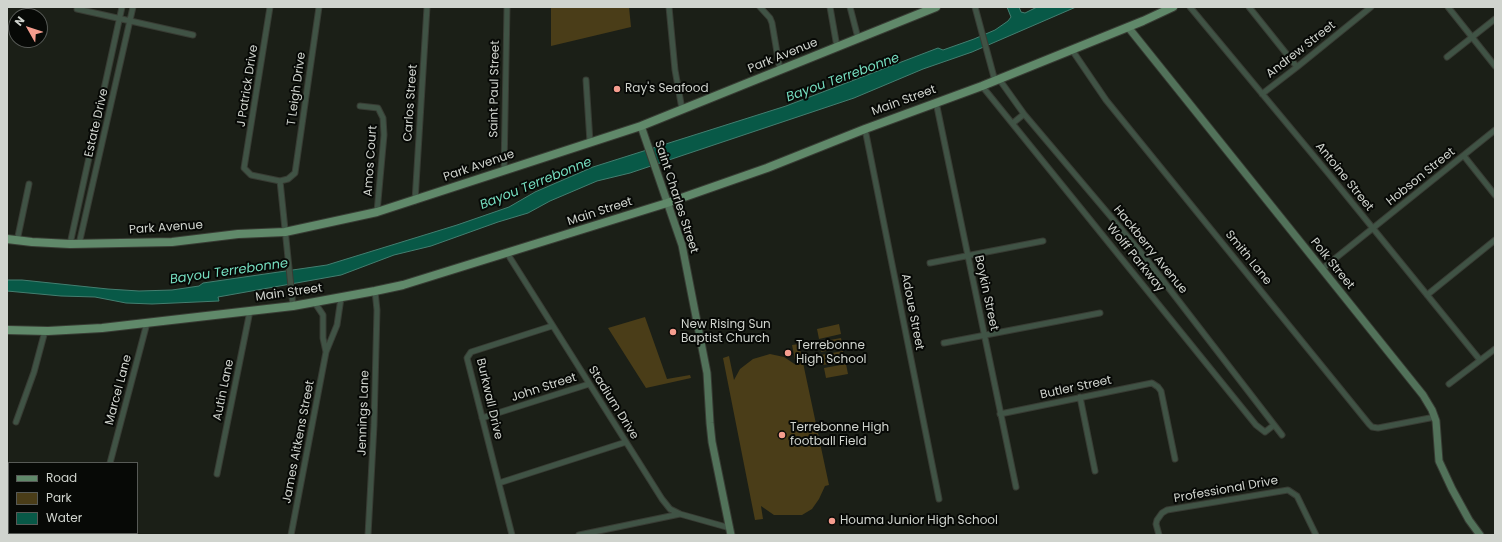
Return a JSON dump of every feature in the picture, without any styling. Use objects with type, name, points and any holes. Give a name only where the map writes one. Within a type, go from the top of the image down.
[{"type":"main road","name":"Main Street","points":[[7,330],[45,331],[147,323],[315,303],[403,285],[667,203],[767,168],[865,128],[982,86],[1128,27],[1173,7]]},
{"type":"main road","name":"Park Avenue","points":[[7,240],[70,244],[172,242],[238,234],[285,232],[377,212],[415,201],[641,126],[933,8]]},
{"type":"street","name":"Estate Drive","points":[[70,244],[122,7]]},
{"type":"street","name":"Estate Drive","points":[[79,244],[133,7]]},
{"type":"street","name":"J Patrick Drive","points":[[270,7],[244,168],[251,175],[280,181]]},
{"type":"street","name":"T Leigh Drive","points":[[280,181],[288,179],[295,173],[319,7]]},
{"type":"street","name":"Carlos Street","points":[[415,201],[427,7]]},
{"type":"street","name":"Saint Paul Street","points":[[504,171],[507,7]]},
{"type":"street","points":[[669,7],[675,70],[682,109]]},
{"type":"street","points":[[760,7],[770,18],[772,23],[780,70]]},
{"type":"street","points":[[830,7],[838,46]]},
{"type":"street","points":[[850,7],[858,38]]},
{"type":"street","name":"Hackberry Avenue","points":[[975,7],[986,53],[997,80],[1144,256],[1282,435]]},
{"type":"street","name":"Antoine Street","points":[[1190,7],[1480,360]]},
{"type":"street","points":[[1249,7],[1297,67]]},
{"type":"street","name":"Andrew Street","points":[[1262,94],[1371,7]]},
{"type":"street","points":[[1448,7],[1495,66]]},
{"type":"street","points":[[77,9],[193,35]]},
{"type":"street","points":[[1447,57],[1495,19]]},
{"type":"street","name":"Polk Street","points":[[1128,27],[1423,395],[1435,417],[1439,461],[1469,520],[1480,535]]},
{"type":"street","name":"Smith Lane","points":[[1072,50],[1106,100],[1369,424],[1372,427],[1378,428],[1435,417]]},
{"type":"street","points":[[586,80],[590,142]]},
{"type":"street","name":"Wolff Parkway","points":[[982,86],[1256,425],[1265,432],[1274,425]]},
{"type":"street","name":"Boykin Street","points":[[936,102],[1016,487]]},
{"type":"street","name":"Amos Court","points":[[360,106],[378,108],[383,118],[384,135],[377,212]]},
{"type":"street","points":[[1012,123],[1024,114]]},
{"type":"street","name":"Saint Charles Street","points":[[641,126],[682,245],[707,373],[712,442],[730,532]]},
{"type":"street","name":"Adoue Street","points":[[865,128],[939,499]]},
{"type":"street","name":"Hobson Street","points":[[1322,269],[1495,130]]},
{"type":"street","points":[[1464,156],[1495,195]]},
{"type":"street","points":[[280,181],[293,306]]},
{"type":"street","points":[[17,241],[29,184]]},
{"type":"street","points":[[1427,295],[1495,240]]},
{"type":"street","points":[[930,263],[1043,241]]},
{"type":"street","name":"Stadium Drive","points":[[507,253],[662,499],[670,509],[680,514],[730,532]]},
{"type":"street","name":"Jennings Lane","points":[[368,535],[374,425],[377,310],[375,291]]},
{"type":"street","name":"James Aitkens Street","points":[[291,535],[326,352],[337,325],[341,298]]},
{"type":"street","name":"James Aitkens Street","points":[[315,303],[323,315],[323,338],[326,352]]},
{"type":"street","name":"Autin Lane","points":[[217,474],[250,311]]},
{"type":"street","points":[[944,343],[1100,313]]},
{"type":"street","name":"Marcel Lane","points":[[110,462],[147,323]]},
{"type":"street","name":"Burkwall Drive","points":[[512,535],[467,358],[471,352],[552,326]]},
{"type":"street","points":[[16,422],[34,372],[45,331]]},
{"type":"street","points":[[1450,384],[1495,348]]},
{"type":"street","name":"John Street","points":[[482,418],[589,384]]},
{"type":"street","name":"Butler Street","points":[[1000,414],[1146,384],[1156,384],[1161,391],[1174,458]]},
{"type":"street","points":[[1080,398],[1095,471]]},
{"type":"street","points":[[499,483],[626,442]]},
{"type":"street","name":"Professional Drive","points":[[1160,535],[1156,524],[1157,520],[1162,512],[1167,510],[1288,490],[1297,496],[1316,535]]},
{"type":"street","points":[[579,535],[680,514]]},
{"type":"green space","points":[[551,7],[629,7],[631,27],[551,46]]},
{"type":"green space","points":[[645,317],[667,379],[690,375],[691,378],[646,388],[608,328]]},
{"type":"green space","points":[[839,324],[841,334],[819,339],[817,329]]},
{"type":"green space","points":[[841,338],[843,348],[821,352],[819,342]]},
{"type":"green space","points":[[799,344],[829,485],[825,486],[812,509],[802,515],[774,515],[761,506],[763,519],[755,520],[723,358],[729,356],[734,380],[740,369],[753,359],[770,354],[784,357],[796,365],[792,345]]},
{"type":"green space","points":[[843,351],[845,361],[823,365],[821,355]]},
{"type":"green space","points":[[846,364],[848,374],[826,378],[824,368]]},
{"type":"water","points":[[1007,7],[1019,7],[1021,12],[1025,13],[1037,7],[1076,7],[972,52],[923,69],[854,98],[630,173],[597,181],[550,201],[528,213],[431,246],[394,255],[341,275],[218,297],[219,301],[152,304],[126,303],[95,297],[61,296],[7,291],[7,280],[22,280],[139,291],[172,290],[199,286],[203,283],[327,265],[457,225],[509,207],[535,192],[593,167],[786,106],[938,48],[943,50],[974,39],[995,30],[1008,21],[1011,17]]},
{"type":"place","name":"Ray's Seafood","points":[[617,89]]},
{"type":"place","name":"New Rising Sun Baptist Church","points":[[673,332]]},
{"type":"place","name":"Terrebonne High School","points":[[788,353]]},
{"type":"place","name":"Terrebonne High football Field","points":[[782,435]]},
{"type":"place","name":"Houma Junior High School","points":[[832,521]]},
{"type":"water label","name":"Bayou Terrebonne","points":[[843,78]]},
{"type":"water label","name":"Bayou Terrebonne","points":[[536,184]]},
{"type":"water label","name":"Bayou Terrebonne","points":[[229,272]]}]
